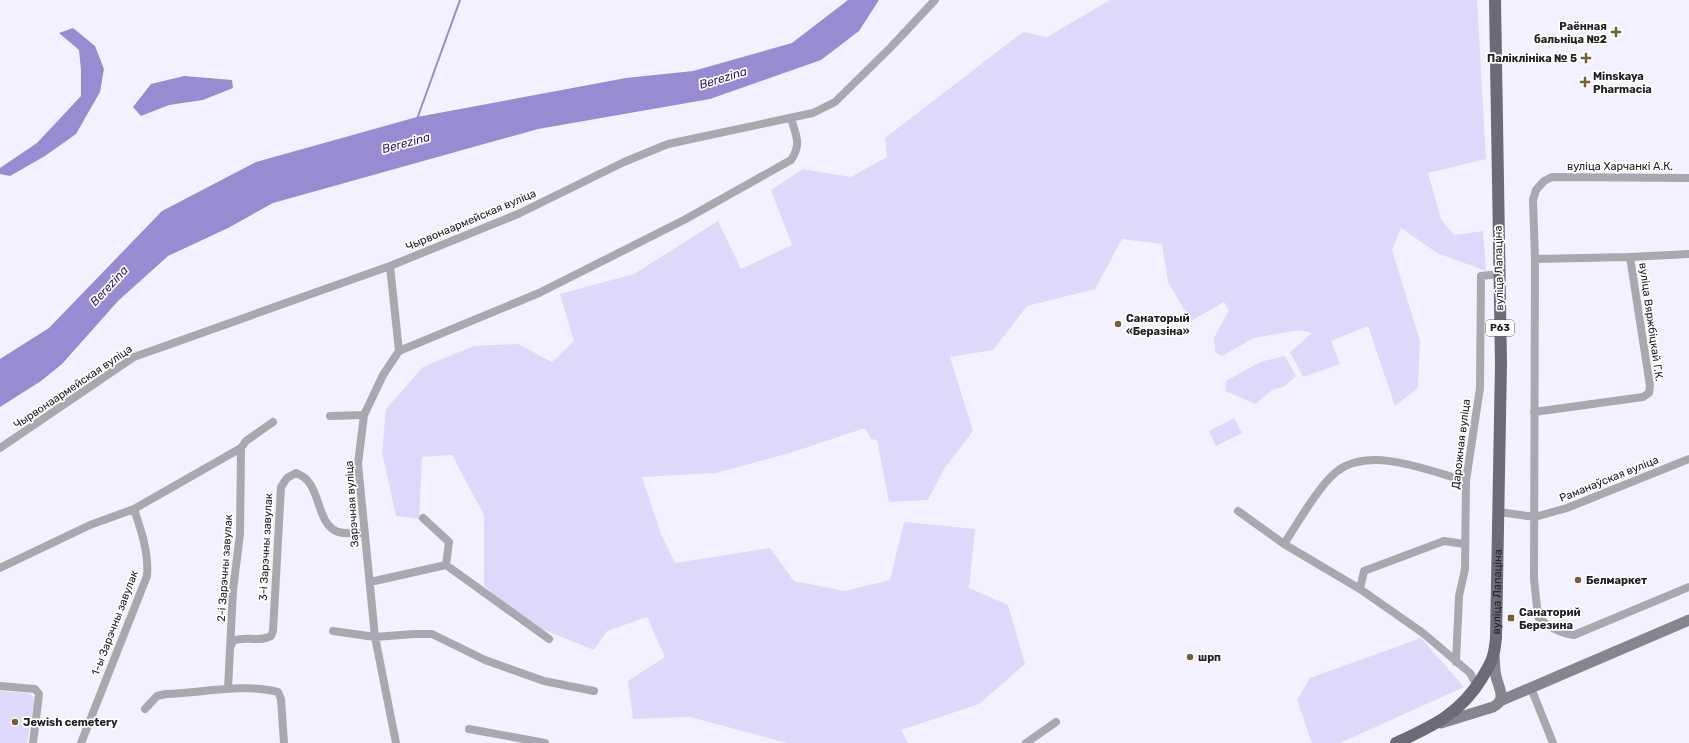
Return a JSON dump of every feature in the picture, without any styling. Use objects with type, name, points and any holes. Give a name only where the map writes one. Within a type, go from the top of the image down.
[{"type":"main road","name":"вуліца Лапаціна","points":[[1396,743],[1438,723],[1484,708],[1493,707],[1500,701],[1501,692],[1495,673],[1494,656],[1499,512],[1501,363],[1495,0]]},
{"type":"main road","points":[[1500,701],[1689,620]]},
{"type":"main road","name":"вуліца Лапаціна","points":[[1484,708],[1477,705],[1473,699],[1473,693],[1494,656]]},
{"type":"main road","points":[[1477,686],[1486,679],[1493,680],[1504,689],[1519,692]]},
{"type":"main road","name":"вуліца Лапаціна","points":[[1438,723],[1466,701],[1477,686]]},
{"type":"street","name":"Чырвонаармейская вуліца","points":[[0,448],[134,357],[390,266],[518,214],[624,162],[668,144],[813,113],[835,102],[891,47],[935,0]]},
{"type":"street","points":[[390,266],[400,351],[539,293],[684,220],[790,160],[797,151],[798,142],[791,118]]},
{"type":"street","name":"вуліца Харчанкі А.К.","points":[[1535,259],[1532,200],[1536,190],[1544,181],[1552,177],[1689,178]]},
{"type":"street","name":"вуліца Вяржбіцкай Г.К.","points":[[1535,259],[1630,258],[1689,254]]},
{"type":"street","name":"вуліца Вяржбіцкай Г.К.","points":[[1534,412],[1644,397],[1649,394],[1650,386],[1630,258]]},
{"type":"street","points":[[1535,259],[1534,579],[1538,617],[1547,626],[1565,634],[1574,635],[1689,587]]},
{"type":"street","name":"Дарожная вуліца","points":[[1456,662],[1459,596],[1465,569],[1464,544],[1466,481],[1480,388],[1481,276],[1500,274]]},
{"type":"street","name":"Зарэчная вуліца","points":[[396,743],[375,637],[358,464],[364,415],[383,375],[400,351]]},
{"type":"street","points":[[330,416],[364,415]]},
{"type":"street","points":[[0,568],[90,525],[134,509],[241,448],[246,441],[273,422]]},
{"type":"street","name":"2-і Зарэчны завулак","points":[[228,689],[233,590],[240,534],[241,448]]},
{"type":"street","name":"Раманаўская вуліца","points":[[1535,517],[1567,508],[1689,458]]},
{"type":"street","points":[[1284,544],[1323,487],[1336,472],[1351,463],[1374,459],[1393,461],[1466,481]]},
{"type":"street","name":"3-і Зарэчны завулак","points":[[230,648],[233,641],[240,638],[262,639],[271,636],[281,487],[287,478],[296,473],[304,476],[312,486],[330,527],[345,533],[364,533]]},
{"type":"street","name":"1-ы Зарэчны завулак","points":[[82,743],[147,576],[148,564],[144,543],[134,509]]},
{"type":"street","points":[[1238,511],[1284,544],[1360,589],[1423,633],[1470,673],[1477,686]]},
{"type":"street","points":[[1499,512],[1535,517]]},
{"type":"street","points":[[423,518],[449,542],[446,565]]},
{"type":"street","points":[[1360,589],[1364,571],[1444,541],[1464,544]]},
{"type":"street","points":[[370,582],[446,565],[549,639]]},
{"type":"street","points":[[333,632],[375,637],[432,634],[485,660],[544,681],[594,691]]},
{"type":"street","points":[[0,686],[35,688],[39,694],[33,743]]},
{"type":"street","points":[[1531,688],[1553,743]]},
{"type":"street","points":[[145,709],[157,696],[166,694],[228,689],[268,690],[278,692],[281,699],[284,743]]},
{"type":"street","points":[[1026,743],[1056,722]]},
{"type":"street","points":[[469,729],[545,743]]},
{"type":"shaded area","points":[[1110,0],[1477,0],[1486,159],[1428,173],[1441,219],[1454,235],[1483,231],[1486,271],[1437,253],[1401,228],[1392,250],[1420,341],[1418,388],[1395,406],[1368,326],[1331,341],[1340,364],[1303,377],[1290,352],[1312,333],[1299,330],[1254,338],[1222,356],[1215,352],[1214,338],[1229,310],[1224,302],[1191,321],[1168,282],[1162,244],[1122,239],[1095,289],[1027,306],[993,350],[950,357],[973,431],[944,469],[928,500],[889,502],[877,440],[871,439],[865,428],[790,453],[716,473],[642,477],[661,534],[675,563],[770,548],[794,581],[845,591],[890,580],[904,522],[975,529],[969,588],[1008,605],[1025,664],[979,704],[901,730],[908,743],[787,743],[690,717],[633,719],[628,681],[665,657],[647,617],[607,631],[594,650],[527,623],[484,586],[484,515],[452,455],[422,457],[419,519],[396,516],[382,452],[386,409],[423,367],[474,346],[518,344],[552,362],[574,341],[560,294],[634,274],[718,221],[741,269],[792,245],[771,190],[803,169],[851,177],[887,157],[885,138],[1023,32],[1047,37]]},
{"type":"shaded area","points":[[1285,356],[1296,376],[1285,386],[1272,390],[1256,404],[1225,391],[1226,381],[1260,362]]},
{"type":"shaded area","points":[[1234,418],[1242,433],[1216,446],[1209,431]]},
{"type":"shaded area","points":[[1421,638],[1464,687],[1340,743],[1312,743],[1297,700],[1310,678]]},
{"type":"shaded area","name":"Jewish cemetery","points":[[0,691],[26,693],[32,695],[34,701],[27,743],[0,743]]},
{"type":"water","name":"Berezina","points":[[848,0],[879,0],[859,31],[821,60],[710,99],[538,129],[273,203],[228,228],[168,256],[118,301],[62,364],[41,381],[0,407],[0,359],[49,328],[162,211],[256,162],[417,117],[626,78],[693,71],[792,43]]},
{"type":"water","points":[[73,28],[95,46],[104,69],[100,92],[76,134],[45,156],[10,176],[0,174],[0,168],[37,143],[81,96],[79,50],[59,33]]},
{"type":"water","points":[[184,76],[232,80],[233,88],[203,100],[169,105],[141,116],[133,107],[151,84]]},
{"type":"waterway","points":[[417,119],[460,0]]},
{"type":"place","name":"Раённая бальніца №2","points":[[1616,32]]},
{"type":"place","name":"Паліклініка № 5","points":[[1586,58]]},
{"type":"place","name":"Minskaya Pharmacia","points":[[1585,82]]},
{"type":"place","name":"Санаторый «Беразіна»","points":[[1118,324]]},
{"type":"place","name":"Белмаркет","points":[[1578,580]]},
{"type":"place","name":"Санаторий Березина","points":[[1511,618]]},
{"type":"place","name":"шрп","points":[[1190,657]]},
{"type":"place","name":"Jewish cemetery","points":[[15,722]]}]
